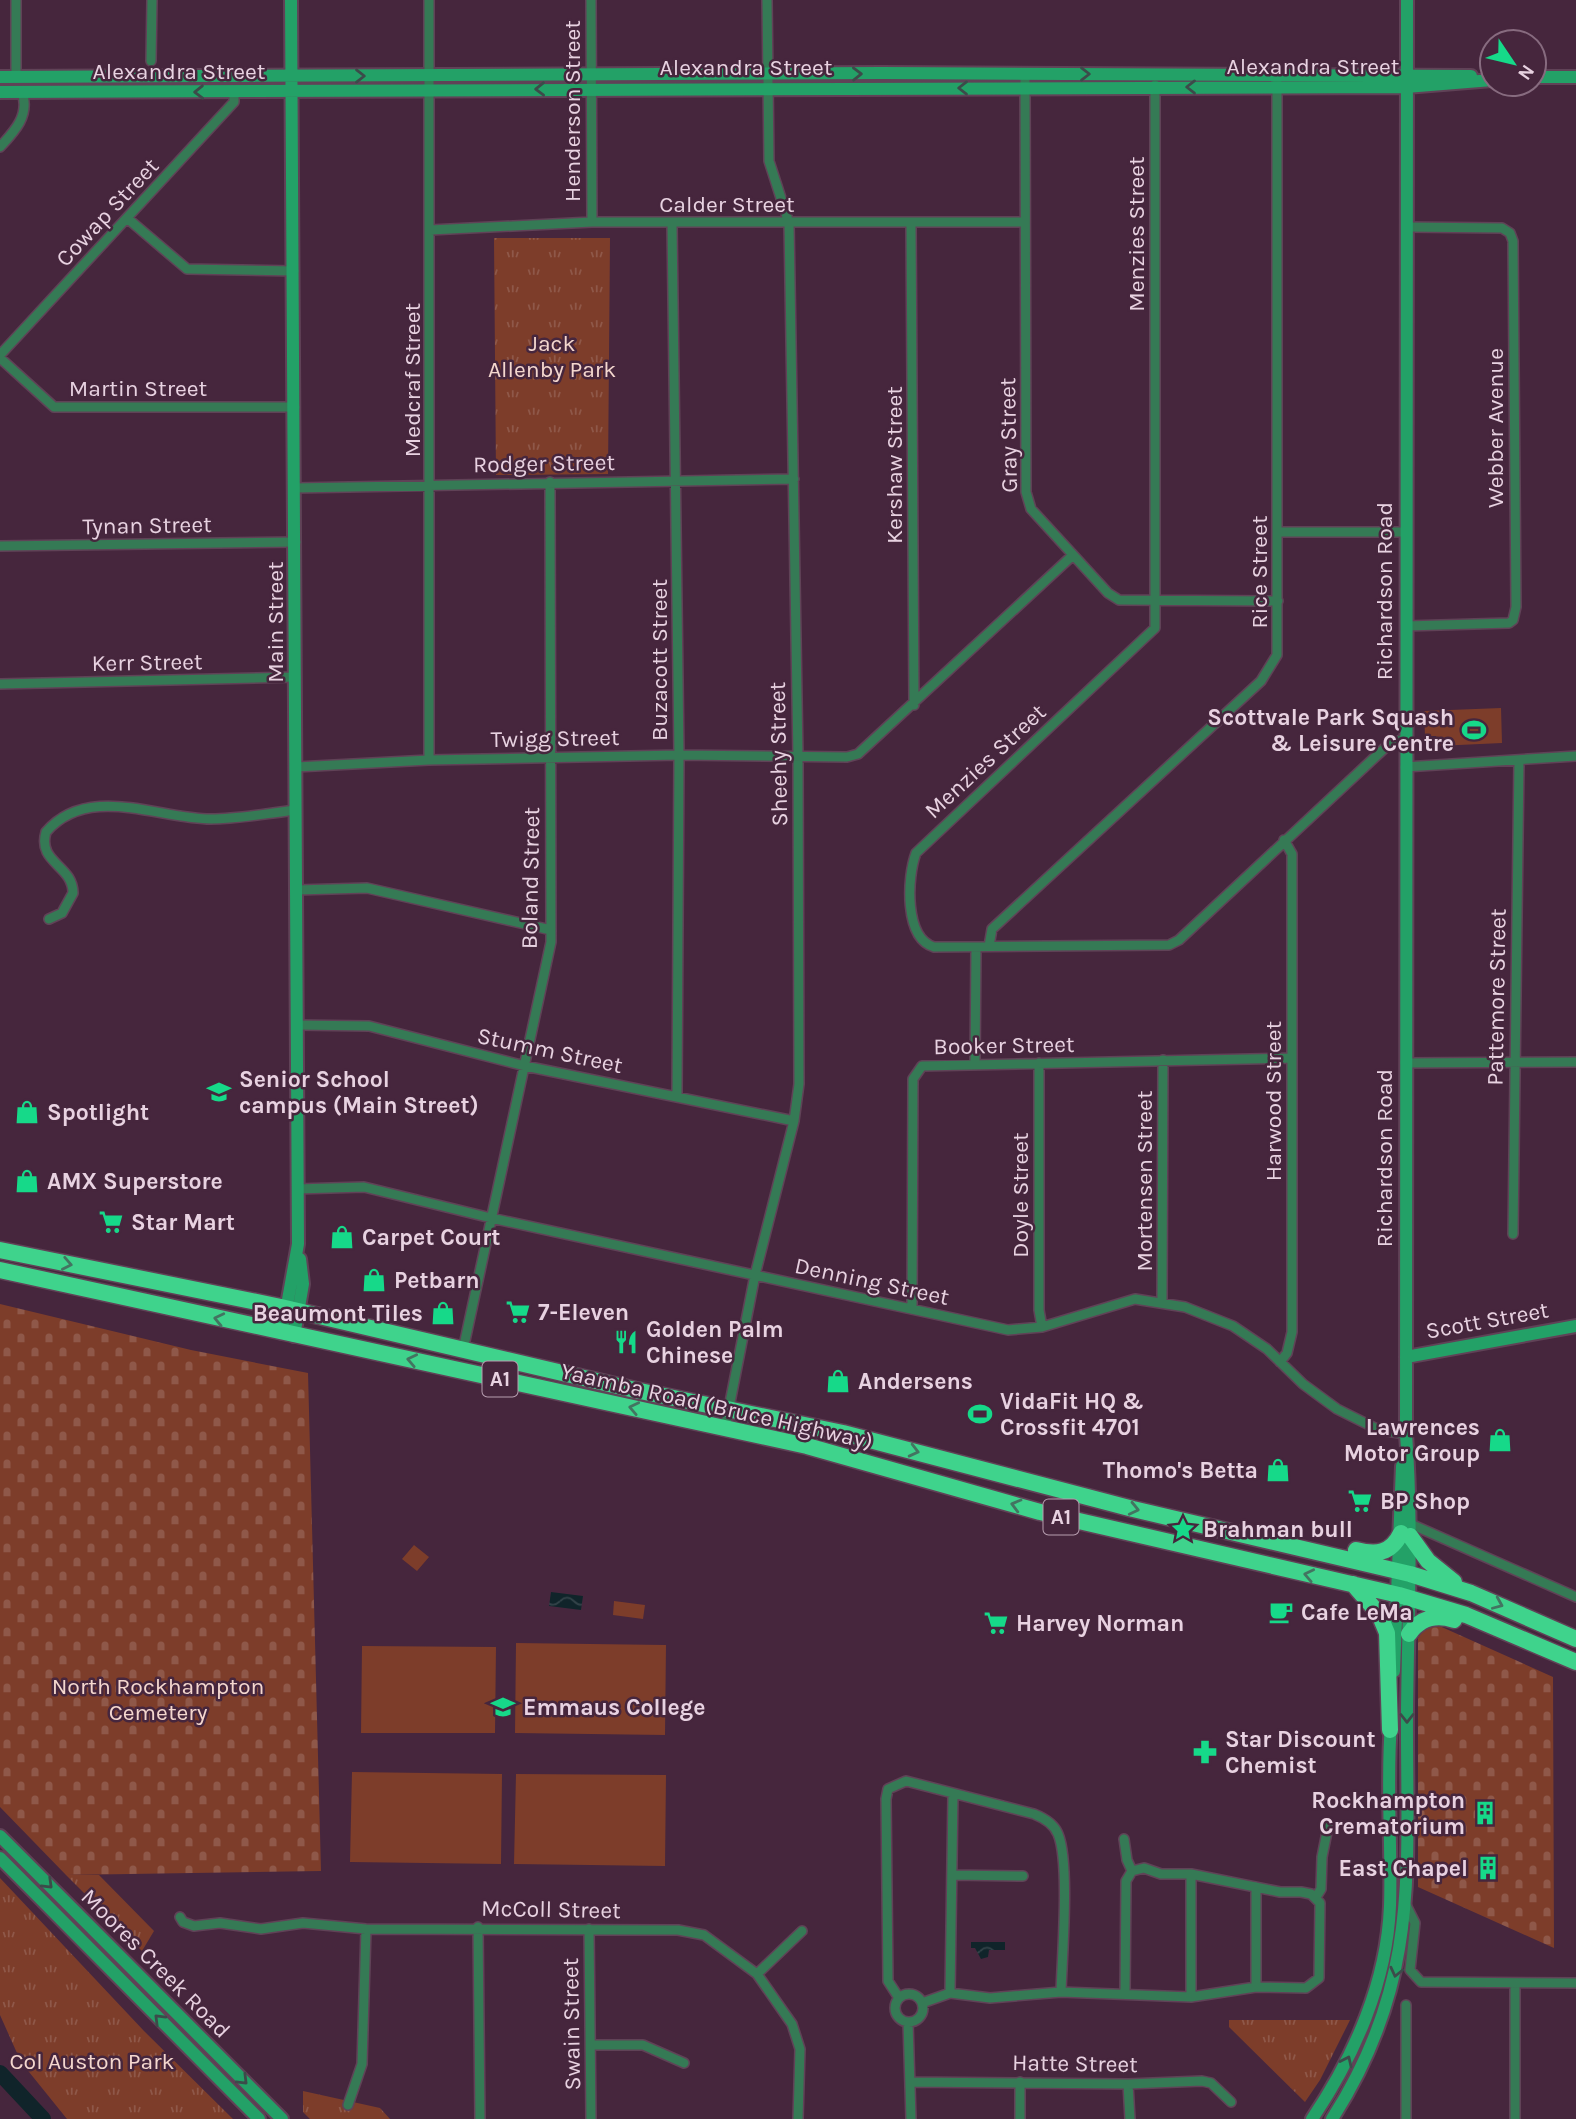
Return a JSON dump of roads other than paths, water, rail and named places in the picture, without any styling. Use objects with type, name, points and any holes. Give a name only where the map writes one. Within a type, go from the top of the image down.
[{"type":"highway","name":"Yaamba Road (Bruce Highway)","points":[[0,1250],[293,1310],[728,1407],[1405,1572],[1471,1593],[1576,1639]]},
{"type":"highway","name":"Yaamba Road (Bruce Highway)","points":[[0,1270],[807,1446],[1142,1537],[1405,1597],[1466,1615],[1576,1662]]},
{"type":"highway","points":[[1279,1542],[1285,1538],[1304,1540],[1375,1555],[1394,1544],[1406,1528],[1427,1561],[1471,1593]]},
{"type":"highway","points":[[1353,1584],[1379,1614],[1387,1633],[1390,1730]]},
{"type":"highway","points":[[1409,1634],[1416,1625],[1438,1617],[1501,1637],[1527,1639]]},
{"type":"main road","name":"Main Street","points":[[288,1334],[293,1310],[298,1244],[291,0]]},
{"type":"main road","name":"Richardson Road","points":[[1332,2119],[1373,2046],[1389,1999],[1406,1905],[1409,1634],[1405,1597],[1407,0]]},
{"type":"main road","name":"Alexandra Street","points":[[0,77],[591,74],[1025,81],[1478,78]]},
{"type":"main road","points":[[16,77],[22,92]]},
{"type":"main road","points":[[1548,77],[1576,77]]},
{"type":"main road","name":"Alexandra Street","points":[[0,92],[768,89],[1025,81]]},
{"type":"main road","name":"Scott Street","points":[[1406,1357],[1576,1326]]},
{"type":"main road","name":"Richardson Road","points":[[1312,2119],[1339,2077],[1362,2025],[1381,1966],[1390,1908],[1390,1730],[1405,1597]]},
{"type":"main road","name":"Moores Creek Road","points":[[0,1836],[282,2119]]},
{"type":"main road","name":"Moores Creek Road","points":[[0,1858],[259,2119]]},
{"type":"street","points":[[16,0],[16,77]]},
{"type":"street","points":[[151,61],[152,0]]},
{"type":"street","name":"Medcraf Street","points":[[429,0],[429,760]]},
{"type":"street","name":"Henderson Street","points":[[591,0],[592,222]]},
{"type":"street","name":"Sheehy Street","points":[[725,1428],[755,1275],[794,1121],[799,1084],[798,757],[789,223],[769,161],[767,0]]},
{"type":"street","name":"Rice Street","points":[[989,946],[992,929],[1268,673],[1277,655],[1277,80]]},
{"type":"street","name":"Gray Street","points":[[1025,81],[1027,500],[1037,516],[1115,598],[1278,601]]},
{"type":"street","name":"Menzies Street","points":[[1156,81],[1156,620],[1149,635],[916,853],[912,867],[912,925],[921,940],[934,947],[1169,944],[1179,940],[1388,745],[1406,738]]},
{"type":"street","name":"Cowap Street","points":[[0,356],[234,102],[234,91]]},
{"type":"street","points":[[0,146],[21,123],[25,99],[22,92]]},
{"type":"street","points":[[127,218],[187,269],[294,271]]},
{"type":"street","name":"Calder Street","points":[[430,230],[592,222],[911,225],[1025,222]]},
{"type":"street","name":"Buzacott Street","points":[[672,224],[680,754],[677,1096]]},
{"type":"street","name":"Kershaw Street","points":[[911,225],[914,705]]},
{"type":"street","name":"Webber Avenue","points":[[1406,227],[1502,228],[1510,233],[1513,241],[1516,607],[1513,620],[1509,623],[1406,626]]},
{"type":"street","name":"Martin Street","points":[[0,356],[54,407],[295,407]]},
{"type":"street","name":"Rodger Street","points":[[295,488],[793,479]]},
{"type":"street","name":"Boland Street","points":[[463,1350],[525,1066],[551,930],[550,482]]},
{"type":"street","points":[[1278,532],[1405,532]]},
{"type":"street","name":"Tynan Street","points":[[0,546],[296,542]]},
{"type":"street","name":"Twigg Street","points":[[296,767],[429,760],[680,754],[798,757],[858,754],[1073,555]]},
{"type":"street","name":"Kerr Street","points":[[0,684],[296,677]]},
{"type":"street","points":[[1405,767],[1576,756]]},
{"type":"street","name":"Pattemore Street","points":[[1513,1234],[1519,760]]},
{"type":"street","points":[[49,919],[62,913],[73,893],[69,875],[46,854],[44,846],[46,832],[66,817],[117,806],[191,819],[296,810]]},
{"type":"street","name":"Harwood Street","points":[[1280,1362],[1287,1353],[1292,1332],[1292,854],[1284,840]]},
{"type":"street","points":[[297,891],[367,888],[551,930]]},
{"type":"street","points":[[975,1064],[976,947]]},
{"type":"street","name":"Stumm Street","points":[[297,1024],[369,1026],[525,1066],[794,1121]]},
{"type":"street","name":"Booker Street","points":[[912,1309],[913,1079],[922,1066],[1292,1058]]},
{"type":"street","name":"Mortensen Street","points":[[1163,1060],[1163,1302]]},
{"type":"street","points":[[1405,1063],[1576,1062]]},
{"type":"street","name":"Doyle Street","points":[[1039,1063],[1039,1310],[1042,1327]]},
{"type":"street","name":"Denning Street","points":[[297,1188],[364,1187],[491,1218],[1008,1329],[1042,1327],[1135,1299],[1163,1302],[1200,1312],[1233,1326],[1337,1409],[1379,1430],[1406,1434]]},
{"type":"street","points":[[1406,1528],[1575,1593]]},
{"type":"street","points":[[899,1998],[888,1981],[888,1789],[906,1782],[1034,1814],[1058,1833],[1063,1888],[1061,1992]]},
{"type":"street","points":[[950,1993],[953,1794]]},
{"type":"street","points":[[1316,1898],[1321,1889],[1321,1857],[1328,1827]]},
{"type":"street","points":[[1124,1839],[1127,1860],[1132,1871]]},
{"type":"street","points":[[922,2003],[950,1993],[990,1998],[1061,1992],[1191,1997],[1256,1987],[1306,1988],[1316,1983],[1321,1970],[1320,1903],[1316,1898],[1301,1892],[1280,1892],[1191,1874],[1161,1874],[1144,1868],[1132,1871],[1126,1881],[1125,1993]]},
{"type":"street","points":[[1191,1874],[1191,1997]]},
{"type":"street","points":[[953,1875],[1023,1876]]},
{"type":"street","points":[[1256,1887],[1256,1987]]},
{"type":"street","points":[[1406,1905],[1415,1923],[1410,1970],[1416,1979],[1427,1983],[1576,1983]]},
{"type":"street","name":"McColl Street","points":[[180,1917],[183,1922],[194,1926],[220,1923],[264,1931],[303,1923],[366,1929],[478,1927],[678,1930],[704,1935],[757,1974],[792,2024],[800,2049],[798,2119]]},
{"type":"street","points":[[478,1927],[480,2119]]},
{"type":"street","points":[[348,2105],[362,2064],[366,1929]]},
{"type":"street","name":"Swain Street","points":[[589,1929],[591,2119]]},
{"type":"street","points":[[757,1974],[803,1931]]},
{"type":"street","points":[[1515,1983],[1515,2119]]},
{"type":"street","points":[[899,1998],[912,1994],[922,2003]]},
{"type":"street","points":[[899,1998],[895,2011],[899,2018],[908,2022]]},
{"type":"street","points":[[908,2022],[920,2016],[922,2003]]},
{"type":"street","points":[[1406,2005],[1406,2119]]},
{"type":"street","points":[[908,2022],[911,2119]]},
{"type":"street","points":[[592,2045],[643,2045],[684,2063]]},
{"type":"street","name":"Hatte Street","points":[[910,2082],[1128,2084],[1202,2081],[1210,2083],[1231,2102]]},
{"type":"street","points":[[1020,2082],[1020,2119]]},
{"type":"street","points":[[1128,2084],[1130,2119]]},
{"type":"water","points":[[551,1592],[583,1596],[581,1610],[549,1606]]},
{"type":"water","points":[[971,1942],[1005,1942],[1005,1950],[989,1950],[988,1957],[981,1959],[975,1948],[971,1948]]},
{"type":"waterway","points":[[0,2073],[43,2119]]},
{"type":"place","name":"Scottvale Park Squash & Leisure Centre","points":[[1474,730]]},
{"type":"place","name":"Senior School campus (Main Street)","points":[[219,1092]]},
{"type":"place","name":"Spotlight","points":[[27,1112]]},
{"type":"place","name":"AMX Superstore","points":[[27,1181]]},
{"type":"place","name":"Star Mart","points":[[111,1222]]},
{"type":"place","name":"Carpet Court","points":[[342,1237]]},
{"type":"place","name":"Petbarn","points":[[374,1280]]},
{"type":"place","name":"7-Eleven","points":[[518,1312]]},
{"type":"place","name":"Beaumont Tiles","points":[[443,1313]]},
{"type":"place","name":"Golden Palm Chinese","points":[[626,1342]]},
{"type":"place","name":"Andersens","points":[[838,1381]]},
{"type":"place","name":"VidaFit HQ & Crossfit 4701","points":[[980,1414]]},
{"type":"place","name":"Lawrences Motor Group","points":[[1500,1440]]},
{"type":"place","name":"Thomo's Betta","points":[[1278,1470]]},
{"type":"place","name":"BP Shop","points":[[1360,1501]]},
{"type":"place","name":"Brahman bull","points":[[1183,1529]]},
{"type":"place","name":"Cafe LeMa","points":[[1281,1612]]},
{"type":"place","name":"Harvey Norman","points":[[996,1623]]},
{"type":"place","name":"Emmaus College","points":[[503,1707]]},
{"type":"place","name":"Star Discount Chemist","points":[[1205,1752]]},
{"type":"place","name":"Rockhampton Crematorium","points":[[1485,1813]]},
{"type":"place","name":"East Chapel","points":[[1488,1868]]},
{"type":"park label","name":"Jack Allenby Park","points":[[552,356]]},
{"type":"park label","name":"North Rockhampton Cemetery","points":[[158,1699]]},
{"type":"park label","name":"Col Auston Park","points":[[92,2061]]}]
